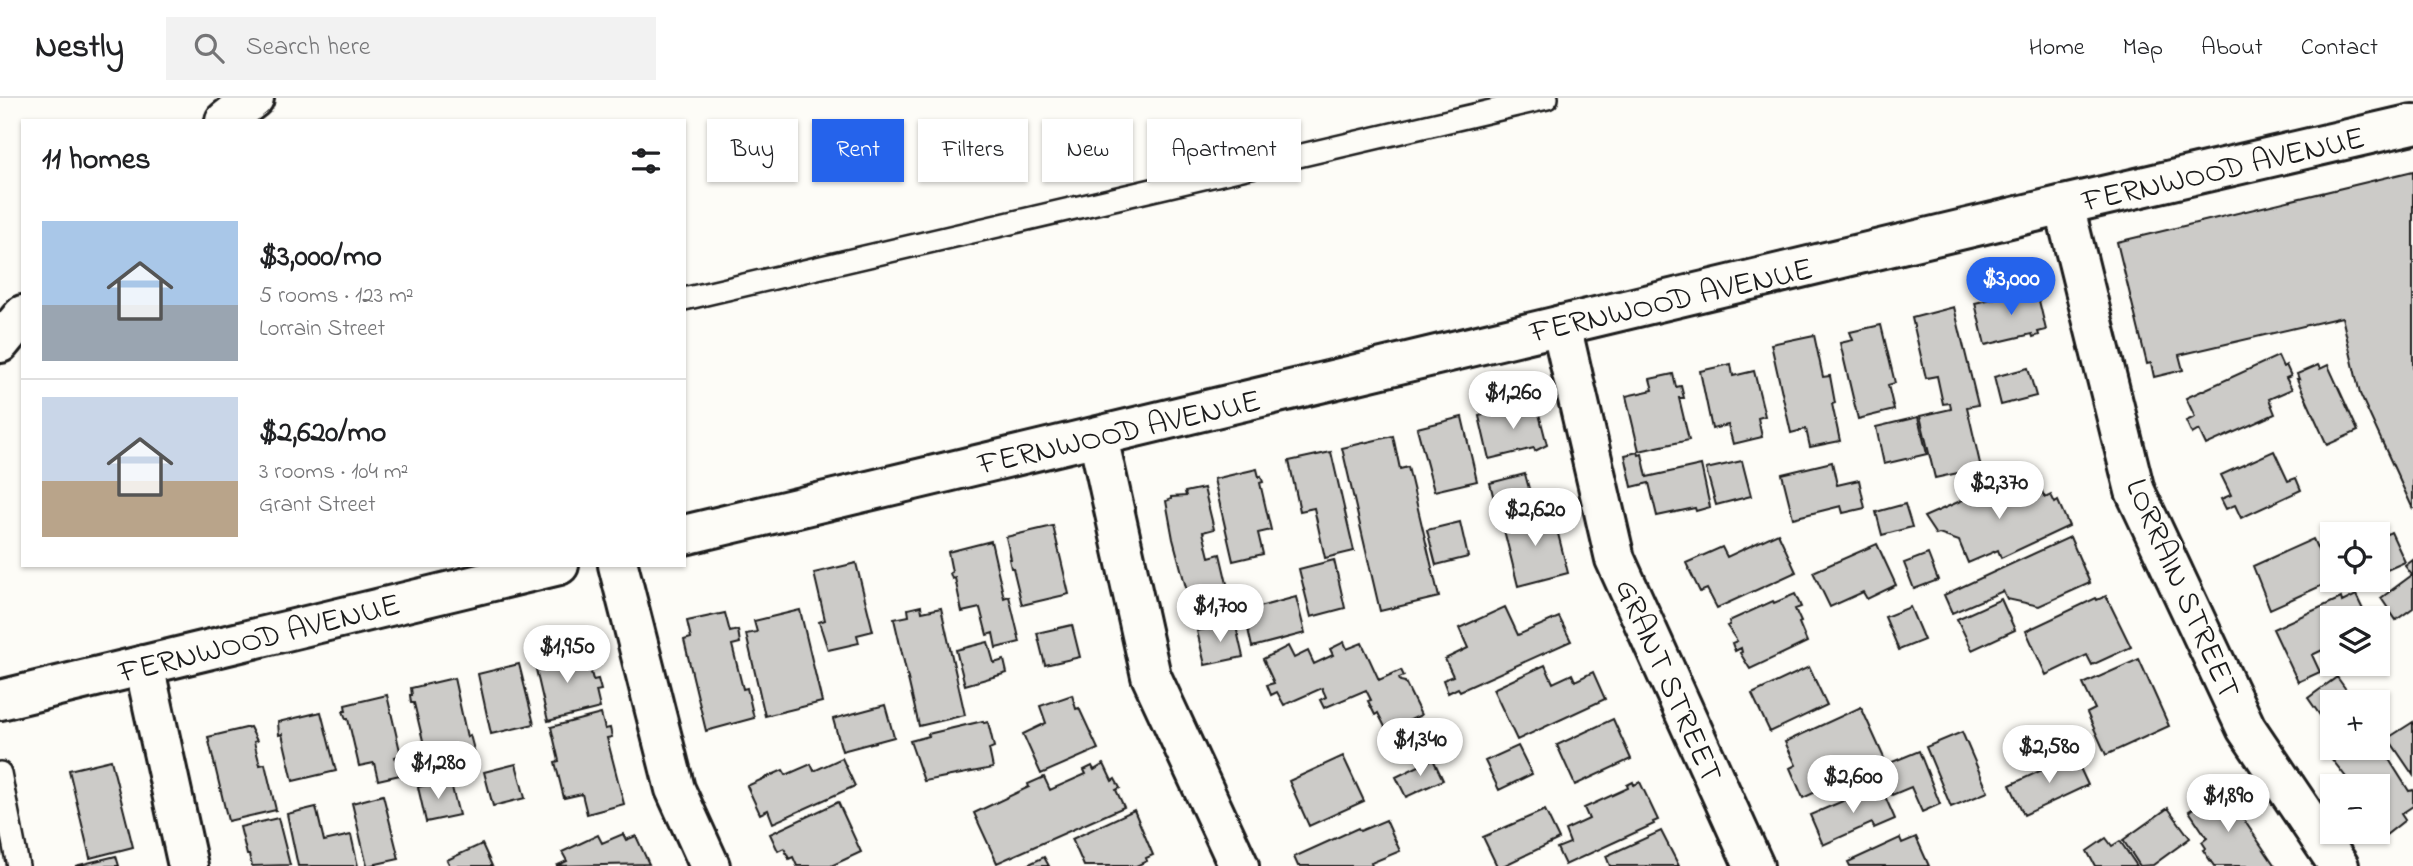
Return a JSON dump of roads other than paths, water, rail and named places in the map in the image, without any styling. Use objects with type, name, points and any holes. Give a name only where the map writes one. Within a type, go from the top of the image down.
[{"type":"street","points":[[228,119],[254,98]]},
{"type":"street","name":"FERNWOOD AVENUE","points":[[686,535],[2413,124]]},
{"type":"street","name":"LORRAIN STREET","points":[[2064,205],[2135,491],[2246,728],[2339,866]]},
{"type":"street","points":[[0,343],[21,317]]},
{"type":"street","name":"GRANT STREET","points":[[1561,326],[1615,559],[1754,866]]},
{"type":"street","points":[[1098,437],[1151,676],[1239,866]]},
{"type":"street","name":"FERNWOOD AVENUE","points":[[0,700],[551,567]]},
{"type":"street","points":[[619,567],[675,789],[710,866]]},
{"type":"street","points":[[144,665],[188,866]]},
{"type":"lane","points":[[686,299],[1547,98]]},
{"type":"lane","points":[[0,773],[18,866]]}]
